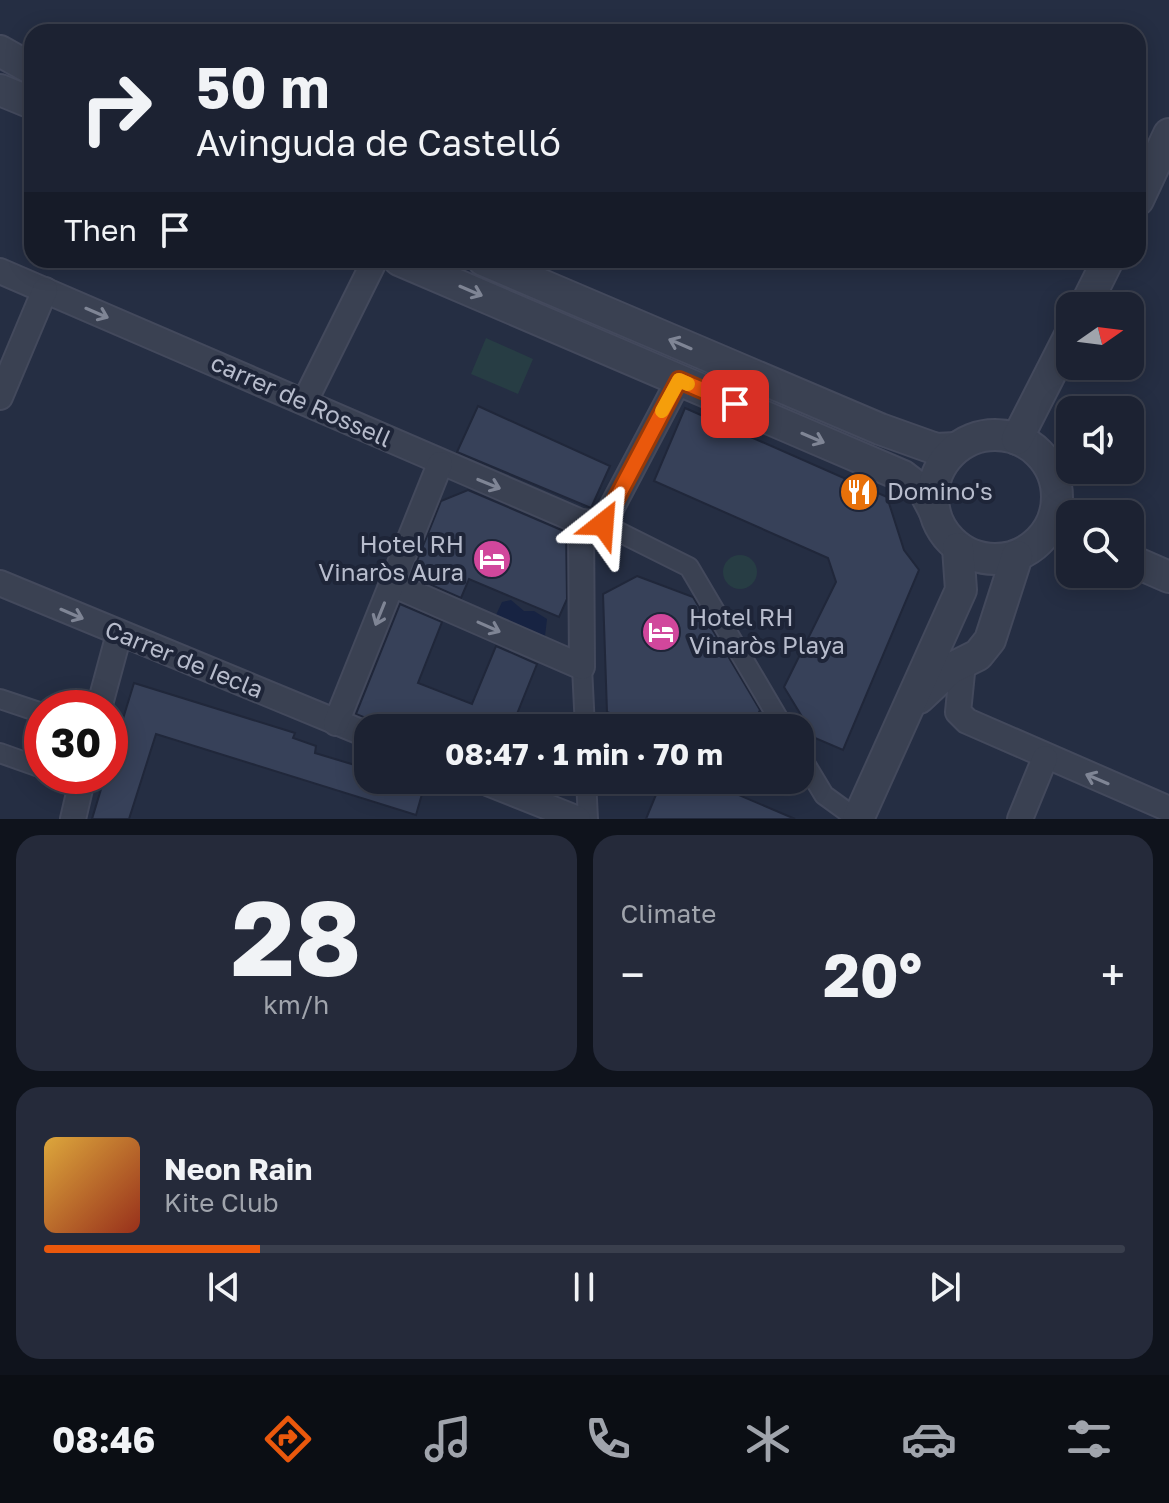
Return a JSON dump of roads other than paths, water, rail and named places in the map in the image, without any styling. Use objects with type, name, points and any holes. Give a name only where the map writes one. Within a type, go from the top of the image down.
[{"type":"street","points":[[0,51],[24,64]]},
{"type":"street","points":[[0,90],[24,100]]},
{"type":"street","points":[[1146,183],[1168,138]]},
{"type":"street","points":[[305,401],[371,268]]},
{"type":"street","points":[[418,268],[903,476],[925,493],[938,525],[958,548],[976,558],[997,560],[1017,556],[1056,532]]},
{"type":"street","points":[[502,268],[880,429],[936,449],[956,448],[985,435],[1017,439],[1035,449],[1049,465],[1056,485],[1057,500]]},
{"type":"street","points":[[1092,292],[1104,268]]},
{"type":"street","name":"carrer de Rossell","points":[[0,271],[305,401],[440,464],[592,523]]},
{"type":"street","points":[[0,397],[45,290]]},
{"type":"street","points":[[1017,439],[1056,362]]},
{"type":"street","points":[[584,714],[582,667],[592,523],[679,380]]},
{"type":"street","points":[[934,510],[936,476],[956,448]]},
{"type":"street","points":[[336,723],[440,464]]},
{"type":"street","points":[[592,523],[689,567],[776,714]]},
{"type":"street","points":[[814,778],[824,795],[863,814],[961,590],[958,548]]},
{"type":"street","points":[[910,709],[930,686],[978,655],[990,640],[1017,556]]},
{"type":"street","points":[[1144,566],[1169,577]]},
{"type":"street","name":"Carrer de Iecla","points":[[0,583],[354,730]]},
{"type":"street","points":[[392,584],[582,667]]},
{"type":"street","points":[[104,690],[119,634]]},
{"type":"street","points":[[963,663],[958,712],[967,721],[1045,758],[1169,809]]},
{"type":"street","points":[[0,699],[24,707]]},
{"type":"street","points":[[0,753],[24,762]]},
{"type":"street","points":[[1020,819],[1045,758]]},
{"type":"street","points":[[73,819],[75,794]]},
{"type":"street","points":[[515,794],[578,819]]},
{"type":"street","points":[[587,794],[588,819]]},
{"type":"water","points":[[511,600],[524,611],[534,611],[547,619],[545,636],[496,615],[502,602]]},
{"type":"place","name":"Domino's","points":[[859,492]]},
{"type":"place","name":"Hotel RH Vinaròs Aura","points":[[492,559]]},
{"type":"place","name":"Hotel RH Vinaròs Playa","points":[[661,632]]}]
